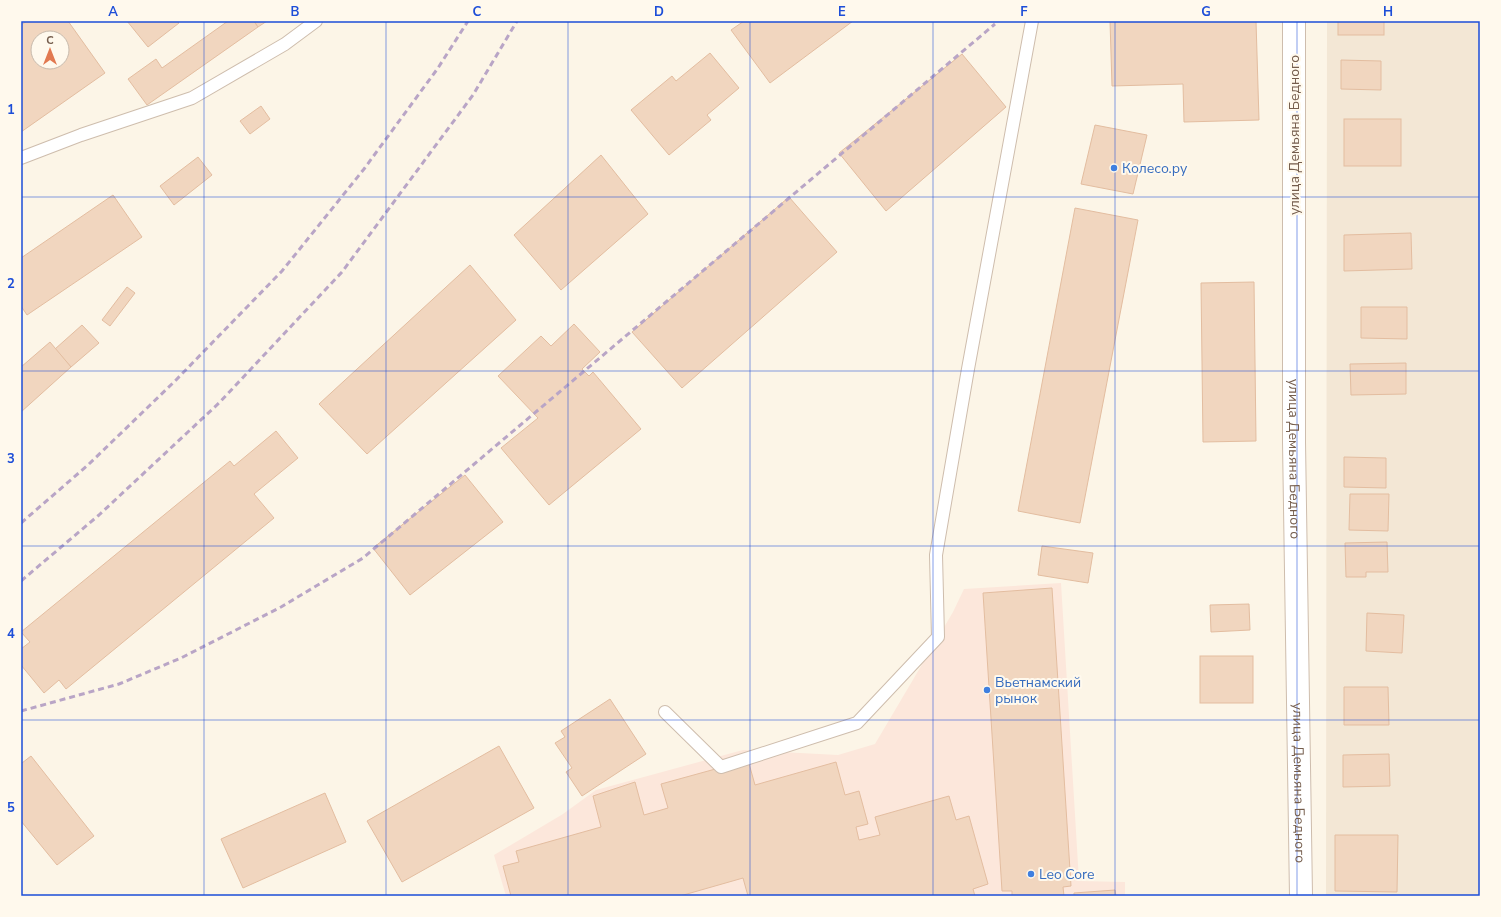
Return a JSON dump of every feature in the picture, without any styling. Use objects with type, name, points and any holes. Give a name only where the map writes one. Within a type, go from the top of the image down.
[{"type":"street","name":"улица Демьяна Бедного","points":[[1294,21],[1294,442],[1301,896]]},
{"type":"lane","points":[[21,158],[81,135],[192,98],[285,44],[316,21]]},
{"type":"lane","points":[[665,712],[721,767],[857,723],[938,637],[936,556],[969,361],[1032,21]]},
{"type":"shaded area","points":[[1327,21],[1480,21],[1480,896],[1326,896]]},
{"type":"shaded area","name":"Вьетнамский рынок","points":[[1061,583],[1079,881],[1125,882],[1125,896],[506,896],[494,855],[563,814],[596,790],[743,750],[838,755],[875,744],[953,612],[964,589]]},
{"type":"building","points":[[27,21],[68,21],[105,73],[21,132],[21,25]]},
{"type":"building","points":[[127,21],[177,21],[179,23],[148,47]]},
{"type":"building","points":[[228,21],[254,21],[258,27],[147,105],[128,79],[156,59],[162,68]]},
{"type":"building","points":[[254,21],[267,21],[258,27]]},
{"type":"building","points":[[744,21],[853,21],[770,83],[731,30]]},
{"type":"building","points":[[1110,21],[1256,21],[1259,120],[1184,122],[1183,84],[1112,86]]},
{"type":"building","points":[[1338,21],[1384,21],[1384,35],[1338,35]]},
{"type":"building","points":[[710,53],[739,88],[707,115],[711,120],[669,155],[631,110],[672,76],[676,81]]},
{"type":"building","points":[[962,54],[1006,107],[886,211],[839,153]]},
{"type":"building","points":[[1341,60],[1381,61],[1381,90],[1341,89]]},
{"type":"building","points":[[261,106],[270,119],[250,134],[240,121]]},
{"type":"building","points":[[1344,119],[1401,119],[1401,166],[1344,166]]},
{"type":"building","points":[[1095,125],[1147,135],[1133,194],[1081,184]]},
{"type":"building","points":[[601,155],[648,214],[561,290],[514,235]]},
{"type":"building","points":[[198,157],[212,175],[174,205],[160,186]]},
{"type":"building","points":[[113,195],[142,237],[27,315],[21,306],[21,258]]},
{"type":"building","points":[[789,197],[837,252],[682,388],[632,332]]},
{"type":"building","points":[[1075,208],[1138,220],[1080,523],[1018,511]]},
{"type":"building","points":[[1411,233],[1412,269],[1344,271],[1344,235]]},
{"type":"building","points":[[470,265],[516,320],[367,454],[319,404]]},
{"type":"building","points":[[1254,282],[1256,441],[1203,442],[1201,283]]},
{"type":"building","points":[[127,287],[135,293],[110,326],[102,320]]},
{"type":"building","points":[[1361,307],[1407,307],[1407,339],[1361,338]]},
{"type":"building","points":[[574,324],[600,352],[582,369],[589,376],[593,372],[641,429],[549,505],[501,448],[538,418],[498,376],[541,336],[551,346]]},
{"type":"building","points":[[82,325],[99,343],[71,367],[55,349]]},
{"type":"building","points":[[50,342],[71,367],[21,412],[21,367]]},
{"type":"building","points":[[1406,363],[1406,394],[1351,395],[1350,364]]},
{"type":"building","points":[[276,431],[298,458],[254,494],[274,518],[66,689],[59,680],[44,693],[21,665],[21,649],[30,642],[21,632],[230,461],[234,466]]},
{"type":"building","points":[[1344,457],[1386,458],[1386,488],[1344,487]]},
{"type":"building","points":[[465,475],[503,522],[410,595],[373,548]]},
{"type":"building","points":[[1350,494],[1389,494],[1388,531],[1349,530]]},
{"type":"building","points":[[1387,542],[1388,572],[1366,572],[1366,577],[1346,577],[1345,543]]},
{"type":"building","points":[[1042,546],[1093,553],[1088,583],[1038,575]]},
{"type":"building","points":[[1052,588],[1071,886],[1063,887],[1064,896],[1012,896],[1012,891],[1002,891],[983,593]]},
{"type":"building","points":[[1249,604],[1250,630],[1211,632],[1210,605]]},
{"type":"building","points":[[1367,613],[1404,615],[1402,653],[1366,651]]},
{"type":"building","points":[[1200,656],[1253,656],[1253,703],[1200,703]]},
{"type":"building","points":[[1344,687],[1388,687],[1389,725],[1344,725]]},
{"type":"building","points":[[610,699],[646,754],[582,796],[566,772],[572,768],[555,743],[565,737],[561,731]]},
{"type":"building","points":[[499,746],[534,808],[402,882],[367,821]]},
{"type":"building","points":[[1389,754],[1390,786],[1343,787],[1343,755]]},
{"type":"building","points":[[31,756],[94,836],[57,865],[21,821],[21,761],[22,763]]},
{"type":"building","points":[[748,760],[755,785],[836,762],[845,795],[859,791],[868,824],[856,827],[859,840],[880,835],[875,817],[949,796],[956,820],[969,816],[988,884],[973,889],[975,896],[748,896],[743,878],[680,896],[511,896],[503,866],[519,862],[516,851],[601,827],[593,796],[635,782],[644,815],[668,808],[661,784]]},
{"type":"building","points":[[325,793],[346,842],[243,888],[221,839]]},
{"type":"building","points":[[1335,835],[1398,835],[1397,892],[1335,891]]},
{"type":"building","points":[[1115,890],[1116,896],[1074,896],[1074,893]]},
{"type":"railway","points":[[21,523],[88,465],[175,381],[282,271],[364,169],[438,68],[468,21]]},
{"type":"railway","points":[[21,581],[99,515],[219,403],[342,272],[473,95],[517,21]]},
{"type":"railway","points":[[21,711],[119,684],[181,658],[281,607],[363,558],[995,24]]},
{"type":"place","name":"Колесо.ру","points":[[1114,168]]},
{"type":"place","name":"Вьетнамский рынок","points":[[987,690]]},
{"type":"place","name":"Leo Core","points":[[1031,874]]}]
